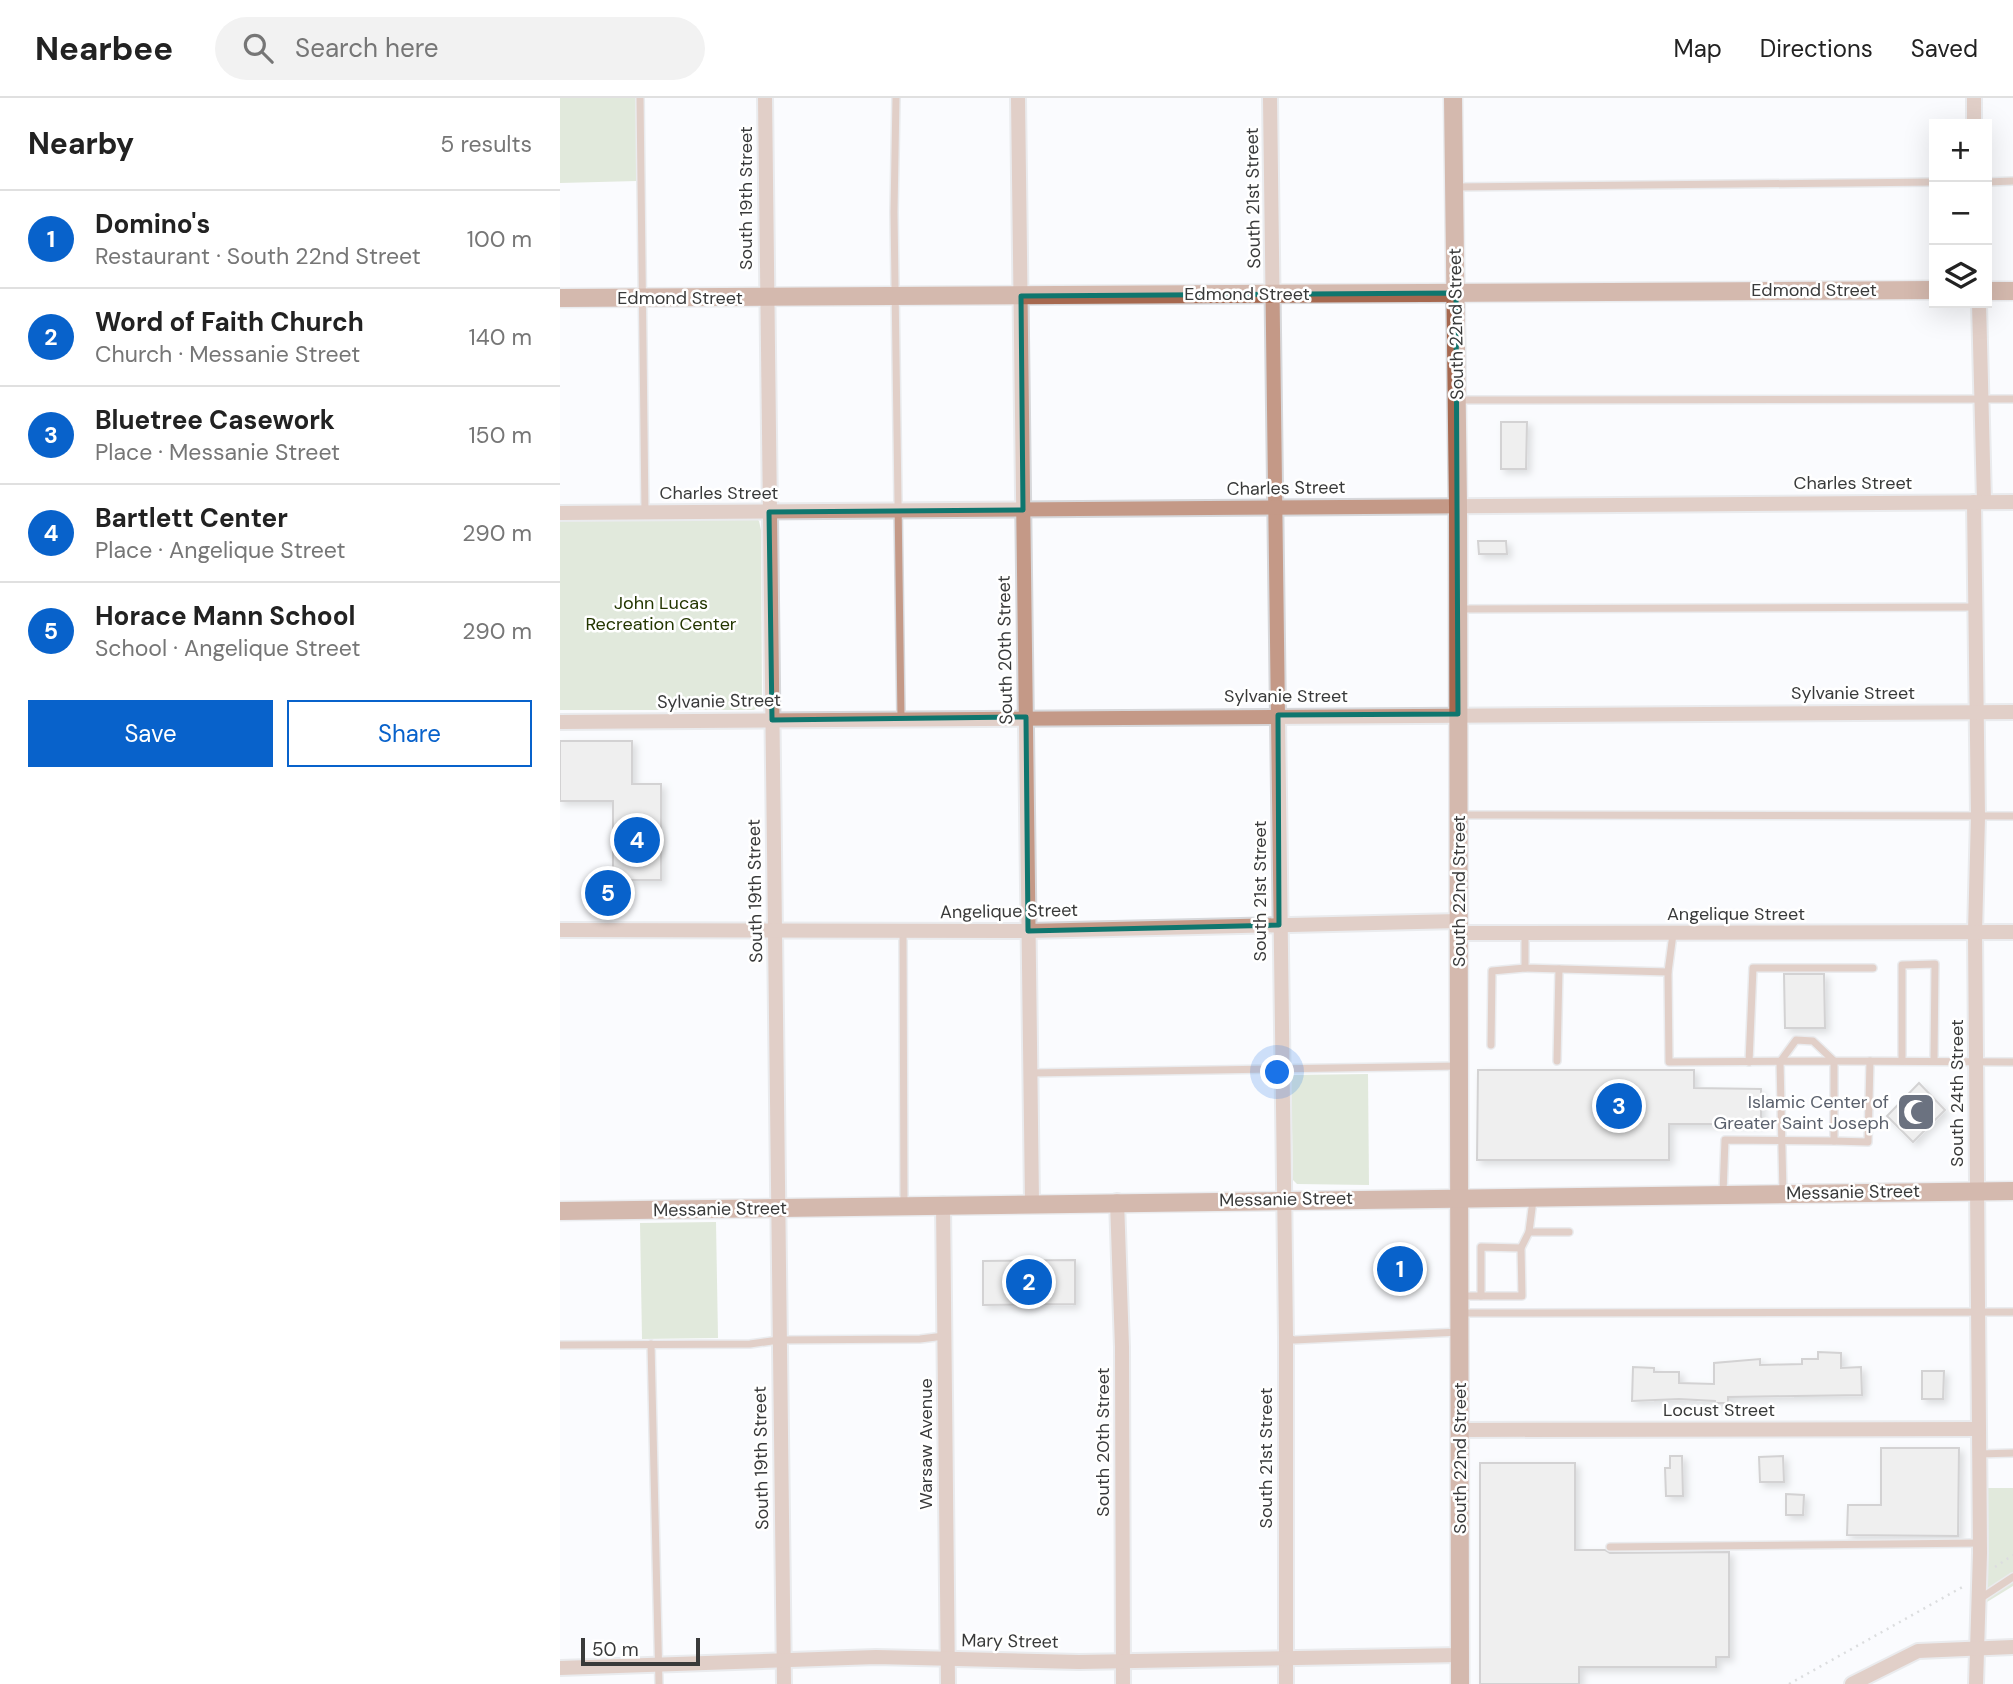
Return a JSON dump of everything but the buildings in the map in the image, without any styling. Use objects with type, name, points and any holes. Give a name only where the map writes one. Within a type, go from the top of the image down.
[{"type":"street","name":"South 19th Street","points":[[765,98],[784,1684]]},
{"type":"street","name":"South 20th Street","points":[[1018,98],[1032,1202]]},
{"type":"street","name":"South 21st Street","points":[[1270,98],[1278,507],[1279,925],[1286,1337],[1286,1684]]},
{"type":"street","name":"South 22nd Street","points":[[1453,98],[1459,608],[1460,1684]]},
{"type":"street","points":[[1974,98],[1974,119]]},
{"type":"street","name":"Edmond Street","points":[[560,298],[1929,290]]},
{"type":"street","points":[[1992,290],[2013,291]]},
{"type":"street","name":"South 24th Street","points":[[1976,1684],[1980,1543],[1975,932],[1978,817],[1975,607],[1981,399],[1979,308]]},
{"type":"street","name":"Charles Street","points":[[560,513],[2013,502]]},
{"type":"street","name":"Sylvanie Street","points":[[560,722],[2013,712]]},
{"type":"street","name":"Angelique Street","points":[[560,930],[1028,931],[1279,925],[1459,927],[1525,934],[2013,932]]},
{"type":"street","name":"Messanie Street","points":[[560,1210],[1284,1198],[2013,1191]]},
{"type":"street","name":"South 20th Street","points":[[1117,1201],[1122,1361],[1123,1684]]},
{"type":"street","name":"Warsaw Avenue","points":[[943,1204],[948,1684]]},
{"type":"street","name":"Locust Street","points":[[1459,1430],[1979,1429]]},
{"type":"street","points":[[1852,1684],[1918,1651],[2013,1647]]},
{"type":"street","name":"Mary Street","points":[[560,1668],[784,1660],[1285,1660],[1460,1655]]},
{"type":"lane","points":[[640,98],[645,512]]},
{"type":"lane","points":[[896,98],[901,719]]},
{"type":"lane","points":[[1992,182],[2013,181]]},
{"type":"lane","points":[[1454,187],[1929,182]]},
{"type":"lane","points":[[1457,400],[2013,399]]},
{"type":"lane","points":[[1459,608],[1975,607]]},
{"type":"lane","points":[[1458,815],[2013,816]]},
{"type":"lane","points":[[903,931],[904,1205]]},
{"type":"lane","points":[[1525,934],[1525,968]]},
{"type":"lane","points":[[1673,934],[1668,972],[1669,1062],[2013,1062]]},
{"type":"lane","points":[[1902,1061],[1902,965],[1935,964],[1934,1061]]},
{"type":"lane","points":[[1491,1045],[1492,971],[1525,968],[1668,972]]},
{"type":"lane","points":[[1749,1062],[1753,968],[1872,968]]},
{"type":"lane","points":[[1557,1061],[1559,969]]},
{"type":"lane","points":[[1783,1193],[1780,1062],[1790,1045],[1805,1040],[1822,1047],[1835,1061],[1834,1142]]},
{"type":"lane","points":[[1723,1194],[1725,1140],[1868,1142],[1870,1061]]},
{"type":"lane","points":[[1030,1073],[1460,1066]]},
{"type":"lane","points":[[1460,1305],[1481,1296],[1522,1296],[1521,1248],[1529,1232],[1534,1196]]},
{"type":"lane","points":[[1529,1232],[1569,1232]]},
{"type":"lane","points":[[1481,1296],[1481,1247],[1521,1248]]},
{"type":"lane","points":[[1460,1305],[2013,1312]]},
{"type":"lane","points":[[1286,1337],[1307,1339],[1461,1332]]},
{"type":"lane","points":[[560,1345],[750,1344],[779,1340],[920,1339],[944,1336]]},
{"type":"lane","points":[[651,1344],[659,1684]]},
{"type":"lane","points":[[1979,1454],[2013,1453]]},
{"type":"lane","points":[[1610,1547],[1980,1543]]},
{"type":"lane","points":[[1977,1601],[2013,1577]]},
{"type":"path","points":[[1790,1684],[1979,1578]]},
{"type":"highlighted area","points":[[1456,293],[1458,714],[1278,715],[1279,925],[1028,931],[1026,717],[772,720],[769,512],[1023,510],[1021,296]]},
{"type":"green space","points":[[560,98],[636,98],[637,181],[560,183]]},
{"type":"green space","name":"John Lucas Recreation Center","points":[[755,517],[761,530],[762,702],[754,710],[560,710],[560,518]]},
{"type":"green space","points":[[1368,1074],[1369,1185],[1297,1184],[1293,1180],[1291,1075]]},
{"type":"green space","points":[[716,1222],[718,1338],[642,1339],[640,1223]]},
{"type":"green space","points":[[1987,1488],[2013,1488],[2013,1586],[1987,1602]]},
{"type":"place","name":"Bartlett Center","points":[[637,840]]},
{"type":"place","name":"Horace Mann School","points":[[608,893]]},
{"type":"place","name":"Bluetree Casework","points":[[1619,1106]]},
{"type":"place","name":"Islamic Center of Greater Saint Joseph","points":[[1916,1112]]},
{"type":"place","name":"Domino's","points":[[1400,1269]]},
{"type":"place","name":"Word of Faith Church","points":[[1029,1282]]}]
